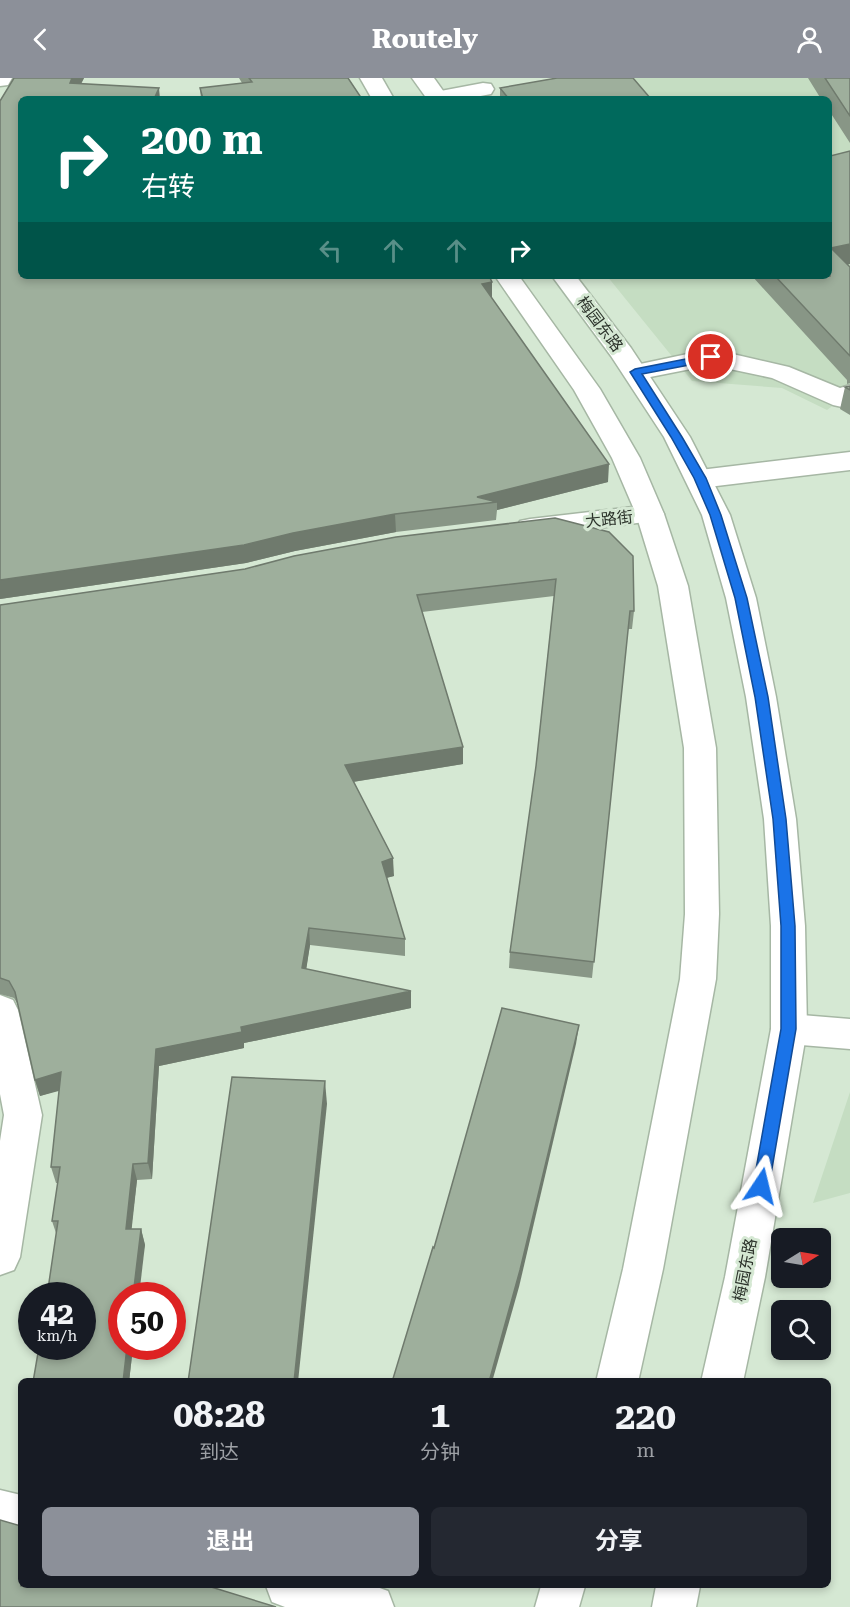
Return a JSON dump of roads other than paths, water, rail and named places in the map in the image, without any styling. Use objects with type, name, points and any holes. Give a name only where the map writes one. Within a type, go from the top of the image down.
[{"type":"main road","points":[[371,78],[381,96]]},
{"type":"main road","points":[[431,87],[483,89]]},
{"type":"main road","points":[[509,279],[587,389],[626,458],[650,514],[673,586],[700,748],[702,914],[698,979],[674,1115],[618,1378]]},
{"type":"main road","name":"梅园东路","points":[[566,279],[635,372],[677,437],[700,478],[716,515],[741,598],[761,697],[780,819],[788,926],[789,1029],[745,1277],[723,1378]]},
{"type":"main road","points":[[635,372],[711,357],[780,372],[842,399],[850,393]]},
{"type":"main road","points":[[700,478],[850,461]]},
{"type":"main road","name":"大路街","points":[[509,530],[650,514]]},
{"type":"main road","points":[[0,1010],[23,1115],[0,1257]]},
{"type":"main road","points":[[789,1029],[850,1034]]},
{"type":"main road","points":[[0,1512],[18,1516]]},
{"type":"main road","points":[[296,1588],[372,1607]]},
{"type":"main road","points":[[557,1607],[562,1588]]},
{"type":"main road","points":[[674,1607],[678,1588]]}]
